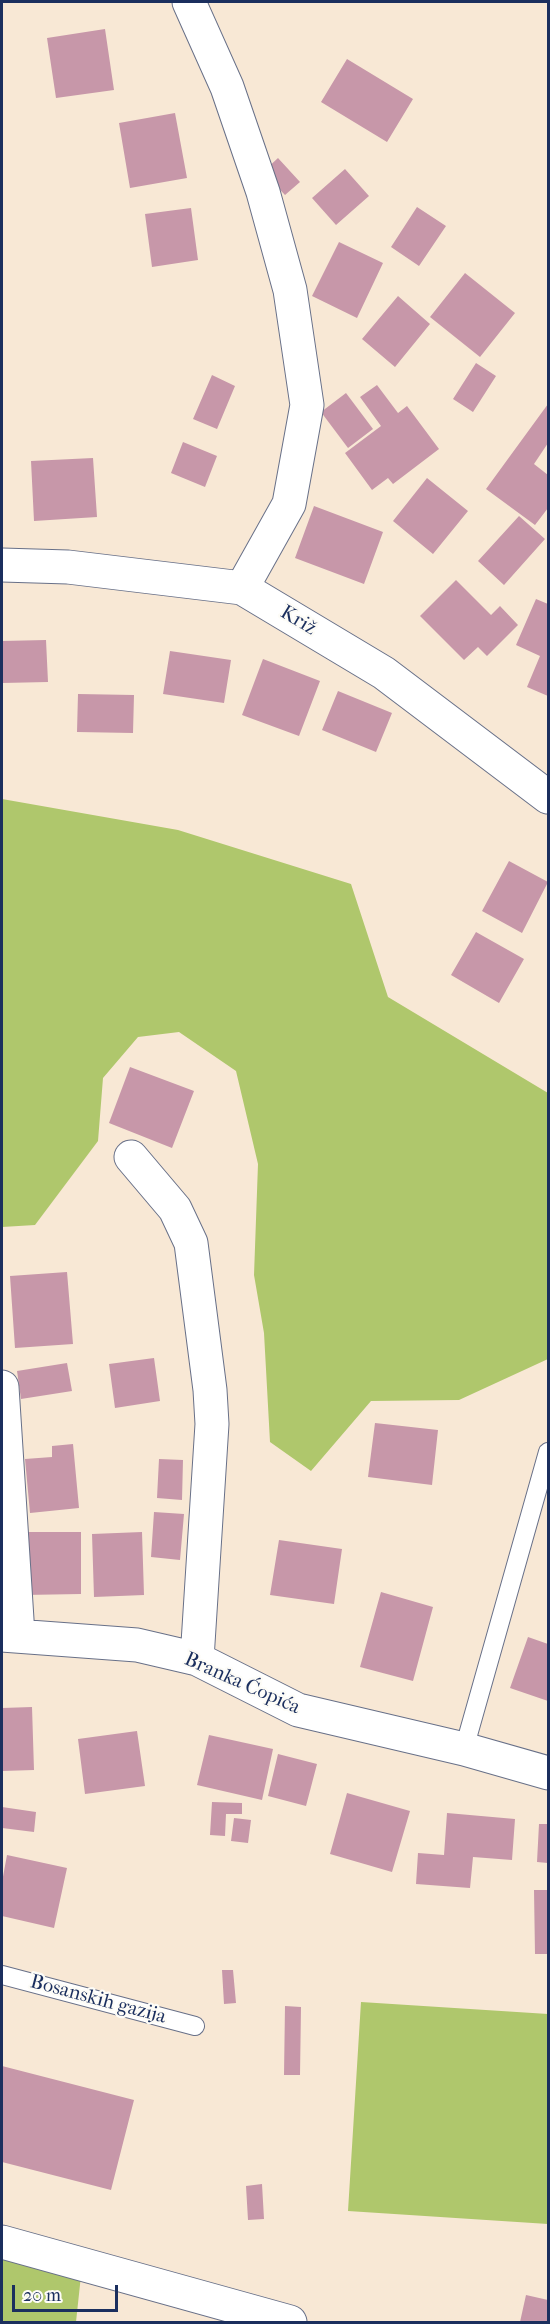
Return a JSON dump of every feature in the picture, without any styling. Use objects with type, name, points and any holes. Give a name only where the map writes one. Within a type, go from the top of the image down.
[{"type":"street","points":[[189,2],[227,87],[263,192],[290,290],[307,405],[289,504],[242,588]]},
{"type":"street","name":"Križ","points":[[2,565],[68,567],[242,588],[384,673],[549,797]]},
{"type":"street","points":[[131,1157],[175,1209],[191,1243],[212,1424],[197,1659]]},
{"type":"street","points":[[2,1387],[10,1635]]},
{"type":"street","name":"Branka Ćopića","points":[[10,1635],[137,1645],[197,1659],[298,1710],[464,1749],[549,1773]]},
{"type":"street","points":[[2,2242],[290,2322]]},
{"type":"lane","points":[[464,1749],[549,1452]]},
{"type":"lane","name":"Bosanskih gazija","points":[[2,1975],[195,2026]]},
{"type":"green space","points":[[2,799],[178,830],[351,884],[388,997],[548,1093],[548,1359],[459,1400],[371,1401],[311,1471],[270,1442],[264,1333],[254,1275],[258,1164],[236,1071],[179,1032],[138,1037],[103,1078],[98,1141],[35,1225],[2,1227]]},
{"type":"green space","points":[[361,2002],[548,2014],[548,2224],[348,2211]]},
{"type":"green space","points":[[2,2242],[82,2266],[76,2322],[2,2322]]},
{"type":"building","points":[[105,29],[114,90],[56,98],[47,38]]},
{"type":"building","points":[[347,59],[413,99],[387,142],[321,102]]},
{"type":"building","points":[[175,113],[187,178],[130,188],[119,123]]},
{"type":"building","points":[[278,158],[300,182],[285,195],[263,172]]},
{"type":"building","points":[[345,169],[369,196],[336,225],[312,198]]},
{"type":"building","points":[[417,207],[446,226],[419,266],[391,247]]},
{"type":"building","points":[[191,208],[198,260],[152,267],[145,214]]},
{"type":"building","points":[[339,242],[383,263],[357,318],[312,296]]},
{"type":"building","points":[[465,273],[515,313],[480,357],[430,317]]},
{"type":"building","points":[[398,296],[430,324],[395,367],[362,339]]},
{"type":"building","points":[[476,363],[496,376],[473,412],[453,399]]},
{"type":"building","points":[[212,375],[235,386],[217,429],[193,419]]},
{"type":"building","points":[[377,385],[398,413],[407,406],[439,449],[393,484],[388,478],[372,490],[345,453],[381,426],[360,397]]},
{"type":"building","points":[[346,393],[373,429],[348,448],[321,412]]},
{"type":"building","points":[[548,404],[548,443],[534,464],[548,475],[548,508],[535,525],[486,489]]},
{"type":"building","points":[[183,442],[217,456],[205,487],[171,473]]},
{"type":"building","points":[[93,458],[97,517],[34,521],[31,461]]},
{"type":"building","points":[[427,478],[468,511],[433,554],[393,521]]},
{"type":"building","points":[[314,506],[383,532],[364,584],[295,558]]},
{"type":"building","points":[[519,516],[545,539],[504,585],[478,561]]},
{"type":"building","points":[[456,580],[491,615],[500,606],[518,625],[487,656],[478,647],[464,660],[420,616]]},
{"type":"building","points":[[536,599],[548,604],[548,696],[527,687],[540,656],[516,645]]},
{"type":"building","points":[[46,640],[48,682],[2,683],[2,641]]},
{"type":"building","points":[[170,651],[231,660],[224,703],[163,694]]},
{"type":"building","points":[[263,659],[320,681],[299,736],[242,715]]},
{"type":"building","points":[[338,691],[392,713],[376,752],[322,730]]},
{"type":"building","points":[[78,694],[134,695],[133,733],[77,732]]},
{"type":"building","points":[[509,861],[548,882],[522,933],[482,911]]},
{"type":"building","points":[[476,932],[524,959],[499,1003],[451,975]]},
{"type":"building","points":[[130,1067],[194,1091],[172,1148],[109,1123]]},
{"type":"building","points":[[67,1272],[73,1344],[15,1348],[10,1276]]},
{"type":"building","points":[[154,1358],[160,1401],[115,1408],[109,1364]]},
{"type":"building","points":[[67,1363],[72,1391],[21,1399],[17,1371]]},
{"type":"building","points":[[375,1423],[438,1430],[432,1485],[368,1477]]},
{"type":"building","points":[[73,1444],[79,1508],[30,1513],[25,1459],[52,1457],[52,1446]]},
{"type":"building","points":[[159,1459],[183,1460],[182,1500],[157,1498]]},
{"type":"building","points":[[154,1512],[184,1514],[180,1560],[151,1557]]},
{"type":"building","points":[[24,1532],[81,1532],[81,1594],[24,1595]]},
{"type":"building","points":[[142,1532],[144,1595],[94,1597],[92,1534]]},
{"type":"building","points":[[279,1540],[342,1549],[334,1604],[270,1595]]},
{"type":"building","points":[[381,1592],[433,1607],[413,1681],[360,1667]]},
{"type":"building","points":[[528,1637],[548,1644],[548,1701],[510,1688]]},
{"type":"building","points":[[32,1707],[34,1770],[2,1771],[2,1708]]},
{"type":"building","points":[[137,1731],[145,1786],[85,1794],[78,1739]]},
{"type":"building","points":[[209,1735],[273,1749],[262,1800],[197,1785]]},
{"type":"building","points":[[278,1754],[317,1764],[306,1806],[268,1796]]},
{"type":"building","points":[[347,1793],[410,1811],[392,1872],[330,1854]]},
{"type":"building","points":[[212,1802],[242,1803],[242,1814],[226,1814],[225,1836],[210,1835]]},
{"type":"building","points":[[2,1807],[36,1812],[34,1832],[2,1828]]},
{"type":"building","points":[[447,1813],[515,1819],[512,1860],[473,1857],[470,1888],[416,1884],[418,1853],[444,1855]]},
{"type":"building","points":[[234,1818],[251,1820],[248,1843],[231,1841]]},
{"type":"building","points":[[539,1824],[548,1824],[548,1863],[537,1862]]},
{"type":"building","points":[[7,1855],[67,1868],[54,1928],[2,1916],[2,1882]]},
{"type":"building","points":[[534,1890],[548,1890],[548,1954],[535,1954]]},
{"type":"building","points":[[222,1970],[233,1970],[236,2003],[224,2004]]},
{"type":"building","points":[[285,2006],[301,2007],[300,2075],[284,2075]]},
{"type":"building","points":[[2,2066],[134,2100],[111,2190],[2,2162]]},
{"type":"building","points":[[262,2184],[264,2219],[248,2220],[246,2186]]},
{"type":"building","points":[[526,2295],[548,2300],[548,2322],[520,2322]]}]
